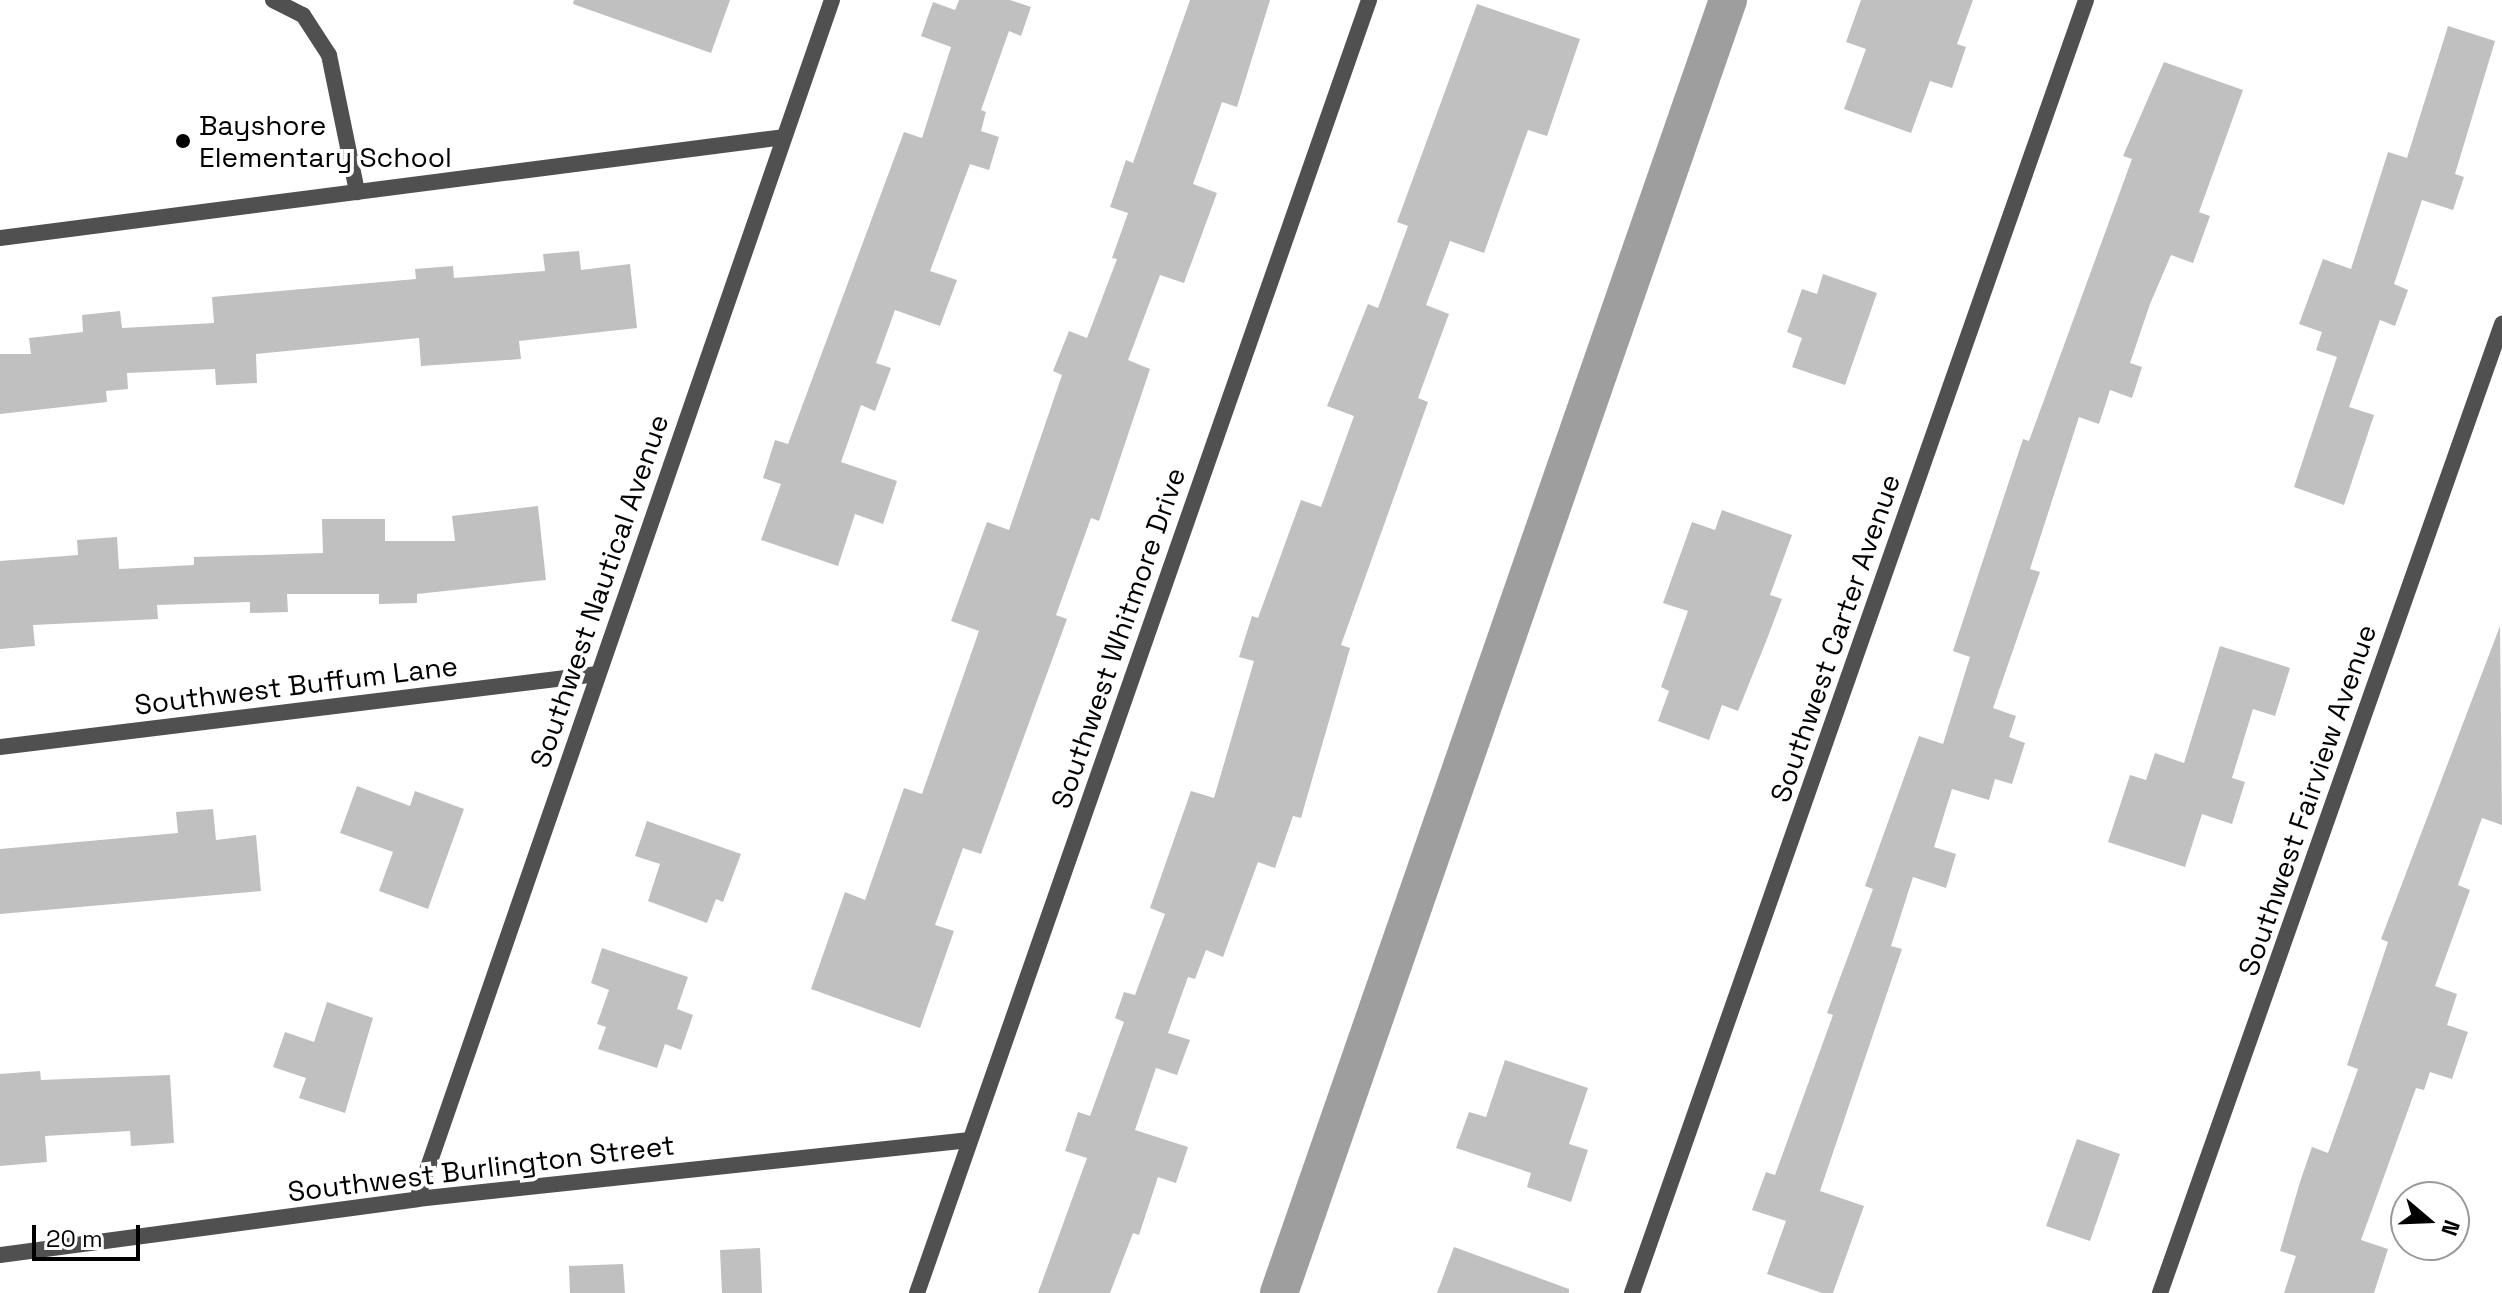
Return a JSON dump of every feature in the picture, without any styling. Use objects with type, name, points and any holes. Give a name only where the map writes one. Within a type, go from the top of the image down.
[{"type":"street","points":[[273,0],[303,15],[329,55],[357,192]]},
{"type":"street","name":"Southwest Nautical Avenue","points":[[417,1199],[832,0]]},
{"type":"street","name":"Southwest Whitmore Drive","points":[[917,1293],[1369,0]]},
{"type":"street","name":"Southwest Carter Avenue","points":[[1632,1293],[2086,0]]},
{"type":"street","points":[[0,238],[784,137]]},
{"type":"street","name":"Southwest Fairview Avenue","points":[[2160,1293],[2502,324]]},
{"type":"street","name":"Southwest Buffum Lane","points":[[0,747],[598,674]]},
{"type":"street","name":"Southwest Burlington Street","points":[[0,1255],[417,1199],[970,1140]]},
{"type":"building","points":[[574,0],[730,0],[711,53],[573,4]]},
{"type":"building","points":[[959,0],[1010,0],[1031,7],[1021,36],[1009,31],[981,110],[986,112],[981,131],[999,137],[989,170],[970,164],[930,271],[957,280],[940,326],[895,310],[876,363],[891,368],[875,411],[861,405],[841,462],[897,481],[883,524],[855,514],[838,566],[761,540],[781,484],[763,478],[775,440],[788,444],[904,132],[922,138],[951,47],[921,36],[933,2],[955,10]]},
{"type":"building","points":[[1190,0],[1270,0],[1237,107],[1222,102],[1193,184],[1217,193],[1184,283],[1160,275],[1128,360],[1150,369],[1099,521],[1091,518],[1056,615],[1067,619],[981,854],[963,848],[935,925],[954,931],[920,1028],[811,989],[845,892],[865,900],[904,788],[922,794],[979,631],[951,621],[987,522],[1009,530],[1062,375],[1053,371],[1069,331],[1087,338],[1117,259],[1112,258],[1128,213],[1110,207],[1126,160],[1133,163]]},
{"type":"building","points":[[1861,0],[1973,0],[1957,44],[1966,47],[1952,88],[1930,81],[1911,133],[1844,109],[1866,49],[1846,42]]},
{"type":"building","points":[[1477,4],[1580,39],[1547,136],[1528,130],[1484,253],[1450,241],[1426,305],[1449,314],[1418,398],[1428,402],[1341,645],[1350,648],[1301,818],[1293,816],[1275,868],[1258,862],[1223,957],[1206,950],[1195,979],[1188,977],[1168,1033],[1190,1040],[1177,1075],[1156,1068],[1135,1130],[1188,1147],[1176,1183],[1158,1177],[1139,1235],[1133,1233],[1110,1293],[1038,1293],[1087,1158],[1065,1151],[1078,1112],[1090,1116],[1124,1022],[1115,1018],[1124,992],[1135,995],[1165,914],[1150,908],[1191,791],[1214,798],[1254,661],[1239,657],[1252,616],[1258,618],[1301,500],[1321,507],[1354,416],[1327,406],[1368,304],[1378,308],[1408,226],[1397,222]]},
{"type":"building","points":[[2448,26],[2495,41],[2455,174],[2464,177],[2453,210],[2422,200],[2394,284],[2408,290],[2395,326],[2380,320],[2349,407],[2374,415],[2344,505],[2294,487],[2337,357],[2316,350],[2322,332],[2299,324],[2323,259],[2351,269],[2388,152],[2407,158]]},
{"type":"building","points":[[2164,62],[2243,90],[2199,212],[2210,216],[2193,263],[2171,255],[2150,304],[2130,363],[2142,367],[2132,398],[2110,390],[2099,424],[2079,417],[2030,569],[2040,572],[1993,708],[2016,716],[2009,737],[2025,743],[2012,784],[1995,779],[1989,800],[1952,789],[1934,847],[1956,854],[1946,888],[1913,877],[1891,946],[1902,949],[1820,1191],[1864,1206],[1833,1293],[1822,1293],[1767,1274],[1786,1221],[1752,1210],[1766,1172],[1775,1175],[1833,1015],[1827,1013],[1873,889],[1865,886],[1919,736],[1943,744],[1970,657],[1953,651],[2023,439],[2029,441],[2132,159],[2123,156]]},
{"type":"building","points":[[579,251],[581,270],[630,264],[637,328],[519,341],[521,359],[421,366],[419,338],[256,354],[257,383],[216,385],[215,369],[127,373],[128,389],[106,391],[107,402],[0,414],[0,354],[31,354],[29,338],[83,332],[82,315],[120,311],[122,328],[214,323],[212,297],[416,279],[415,269],[453,266],[454,278],[545,271],[543,254]]},
{"type":"building","points":[[1823,274],[1877,293],[1845,385],[1792,367],[1802,338],[1787,332],[1802,289],[1817,294]]},
{"type":"building","points":[[538,506],[546,580],[417,594],[417,603],[379,604],[379,594],[287,594],[288,612],[250,613],[250,602],[157,605],[158,619],[33,625],[35,646],[0,649],[0,561],[78,555],[77,540],[117,537],[119,569],[194,565],[194,557],[323,553],[322,519],[385,519],[385,541],[455,541],[452,516]]},
{"type":"building","points":[[1722,510],[1792,535],[1770,595],[1782,599],[1738,711],[1722,705],[1709,740],[1658,721],[1669,691],[1661,687],[1688,611],[1663,603],[1692,522],[1715,530]]},
{"type":"building","points":[[2500,626],[2502,825],[2482,818],[2458,885],[2470,890],[2435,986],[2457,994],[2447,1025],[2468,1032],[2452,1079],[2430,1072],[2424,1090],[2416,1088],[2361,1240],[2388,1249],[2374,1293],[2284,1293],[2296,1256],[2280,1251],[2300,1182],[2312,1147],[2328,1153],[2358,1069],[2347,1065],[2388,942],[2381,939]]},
{"type":"building","points":[[2220,646],[2290,668],[2275,716],[2253,709],[2232,778],[2245,782],[2232,824],[2202,814],[2185,867],[2108,842],[2130,775],[2146,780],[2155,753],[2184,763]]},
{"type":"building","points":[[357,786],[410,806],[415,791],[464,809],[428,909],[379,891],[393,852],[340,833]]},
{"type":"building","points":[[213,809],[216,840],[256,835],[261,891],[0,914],[0,849],[178,833],[176,812]]},
{"type":"building","points":[[647,821],[741,854],[723,902],[716,899],[707,923],[648,901],[660,864],[635,856]]},
{"type":"building","points":[[602,948],[688,977],[677,1009],[693,1015],[681,1050],[665,1044],[657,1068],[598,1049],[606,1027],[597,1024],[609,990],[591,983]]},
{"type":"building","points":[[327,1002],[373,1018],[345,1113],[299,1098],[306,1078],[273,1067],[285,1032],[314,1042]]},
{"type":"building","points":[[1505,1060],[1588,1088],[1569,1144],[1588,1150],[1571,1202],[1527,1187],[1531,1173],[1456,1148],[1469,1112],[1486,1117]]},
{"type":"building","points":[[40,1071],[41,1080],[170,1075],[174,1143],[131,1146],[130,1131],[45,1136],[47,1162],[0,1166],[0,1074]]},
{"type":"building","points":[[2077,1139],[2120,1154],[2090,1241],[2046,1226]]},
{"type":"building","points":[[1454,1247],[1569,1289],[1569,1293],[1437,1293]]},
{"type":"building","points":[[760,1248],[762,1293],[722,1293],[720,1250]]},
{"type":"building","points":[[623,1264],[625,1293],[570,1293],[569,1266]]},
{"type":"waterway","points":[[1279,1293],[1728,0]]},
{"type":"place","name":"Bayshore Elementary School","points":[[183,141]]}]
